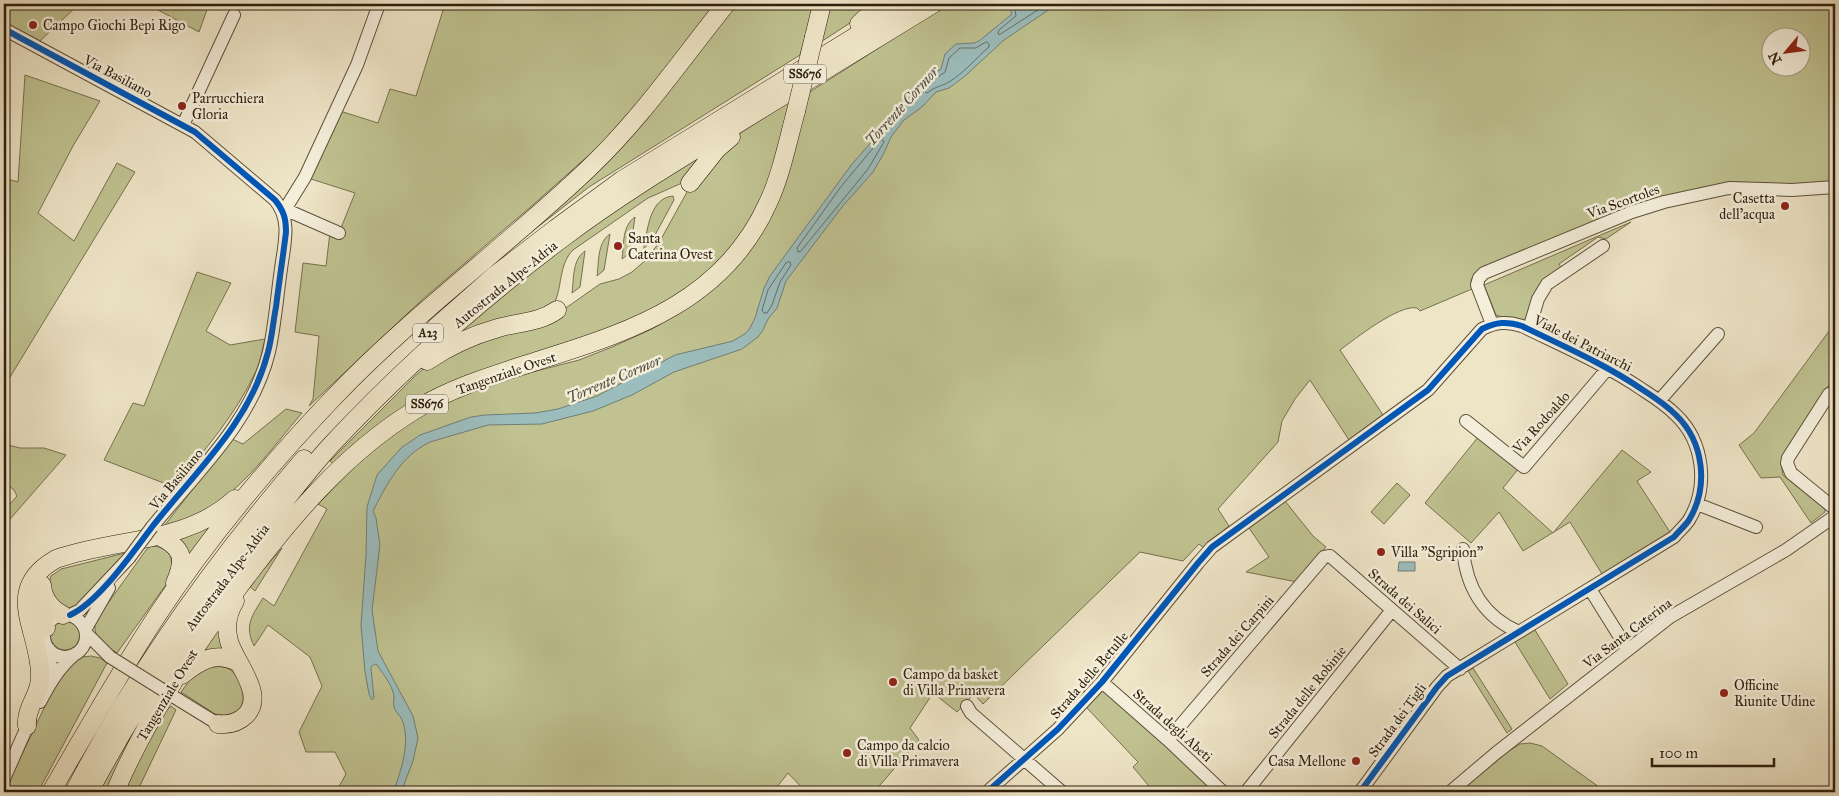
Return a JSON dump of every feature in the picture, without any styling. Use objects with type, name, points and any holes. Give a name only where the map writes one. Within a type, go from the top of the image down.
[{"type":"highway","points":[[158,614],[220,528],[264,474],[336,395],[393,340],[589,168],[633,123],[726,4]]},
{"type":"highway","name":"Tangenziale Ovest","points":[[114,792],[127,763],[173,682],[207,629],[307,502],[332,476],[368,444],[417,409],[447,394],[475,382],[579,348],[652,320],[697,292],[730,262],[757,226],[770,201],[796,111],[822,4]]},
{"type":"highway","points":[[770,89],[792,67],[859,24],[881,4]]},
{"type":"highway","name":"Autostrada Alpe-Adria","points":[[74,792],[108,728],[148,663],[189,603],[270,498],[360,398],[458,306],[555,228],[622,180],[908,4]]},
{"type":"highway","name":"Autostrada Alpe-Adria","points":[[88,792],[121,732],[161,668],[240,556],[329,447],[395,380],[469,314],[564,236],[634,189],[933,4]]},
{"type":"highway","points":[[690,183],[727,140],[776,109],[789,92]]},
{"type":"highway","points":[[395,380],[438,354],[474,336],[501,327],[540,319],[557,310]]},
{"type":"highway","points":[[27,726],[26,716],[37,692],[40,679],[26,609],[28,588],[32,579],[44,567],[65,556],[155,531],[193,525],[230,504],[264,474]]},
{"type":"highway","points":[[51,792],[107,694],[175,584],[182,564],[179,552],[175,546],[155,531]]},
{"type":"highway","points":[[44,567],[42,587],[44,595],[55,611],[67,615]]},
{"type":"highway","points":[[44,567],[36,579],[33,597],[46,628]]},
{"type":"highway","points":[[218,724],[238,720],[249,712],[252,705],[253,695],[251,686],[237,662],[229,641],[227,619],[229,612],[248,582],[254,567]]},
{"type":"highway","points":[[173,682],[193,666],[210,658],[225,657],[237,662]]},
{"type":"street","points":[[339,232],[292,212],[284,211],[305,177],[354,73],[379,4]]},
{"type":"street","points":[[184,125],[234,15]]},
{"type":"street","name":"Via Basiliano","points":[[4,29],[196,132],[276,200],[284,211],[286,232],[271,339],[261,375],[248,404],[218,449],[155,531],[80,610],[67,615]]},
{"type":"street","name":"Via Scortoles","points":[[1492,324],[1477,285],[1479,278],[1484,273],[1632,212],[1664,202],[1730,188],[1792,190],[1835,187]]},
{"type":"street","name":"Viale dei Patriarchi","points":[[1529,329],[1538,299],[1547,284],[1603,246]]},
{"type":"street","name":"Viale dei Patriarchi","points":[[1460,668],[1674,537],[1688,521],[1697,504],[1702,479],[1700,457],[1693,437],[1677,416],[1659,401],[1608,368],[1529,329],[1508,322],[1492,324]]},
{"type":"street","name":"Strada delle Betulle","points":[[987,792],[1058,729],[1102,682],[1212,547],[1428,390],[1482,330],[1492,324]]},
{"type":"street","points":[[1659,401],[1718,334]]},
{"type":"street","name":"Via Rodoaldo","points":[[1466,421],[1524,467],[1608,368]]},
{"type":"street","points":[[1835,391],[1829,394],[1788,458],[1787,464],[1790,473],[1835,508]]},
{"type":"street","points":[[1697,504],[1756,527]]},
{"type":"street","name":"Via Santa Caterina","points":[[1450,792],[1496,753],[1670,618],[1786,550],[1835,516]]},
{"type":"street","points":[[1463,550],[1464,564],[1470,586],[1487,610],[1507,626],[1519,632]]},
{"type":"street","name":"Strada dei Salici","points":[[1330,556],[1460,668]]},
{"type":"street","name":"Strada dei Carpini","points":[[1168,740],[1324,557],[1330,556]]},
{"type":"street","name":"Via Basiliano","points":[[86,632],[125,562]]},
{"type":"street","points":[[1590,589],[1628,650]]},
{"type":"street","name":"Strada delle Robinie","points":[[1246,792],[1392,610]]},
{"type":"street","points":[[50,684],[49,649],[44,639],[46,628],[53,619],[67,615],[80,621],[86,632],[108,656]]},
{"type":"street","points":[[4,779],[27,726],[50,684],[65,663],[78,652],[85,642],[86,632]]},
{"type":"street","points":[[49,649],[61,656],[78,652],[98,652],[108,656],[218,724]]},
{"type":"street","name":"Strada dei Tigli","points":[[1360,792],[1437,687],[1447,676],[1460,668]]},
{"type":"street","name":"Strada degli Abeti","points":[[1102,682],[1168,740],[1222,792]]},
{"type":"street","points":[[967,706],[971,712],[1062,792]]},
{"type":"green space","name":"Campo Giochi Bepi Rigo","points":[[4,4],[79,4],[40,41],[4,22]]},
{"type":"green space","name":"Campo Giochi Bepi Rigo","points":[[147,4],[209,4],[199,32]]},
{"type":"green space","points":[[445,4],[715,4],[660,77],[598,147],[424,298],[309,406],[313,399],[319,336],[295,332],[303,263],[326,266],[331,224],[341,228],[355,193],[308,178],[340,111],[378,123],[390,89],[416,96]]},
{"type":"green space","points":[[731,4],[814,4],[800,55],[589,187],[471,279],[581,181]]},
{"type":"green space","points":[[825,4],[874,4],[847,25],[816,45]]},
{"type":"green space","points":[[948,4],[1835,4],[1835,182],[1785,184],[1733,182],[1689,191],[1477,271],[1471,280],[1472,289],[1420,311],[1417,308],[1409,308],[1399,311],[1377,323],[1340,350],[1383,415],[1349,440],[1310,380],[1295,399],[1282,421],[1278,442],[1218,509],[1229,526],[1204,548],[1199,544],[1183,561],[1140,552],[983,704],[974,694],[957,712],[933,693],[910,728],[919,740],[874,792],[806,792],[788,773],[773,792],[336,792],[346,774],[335,752],[306,752],[299,732],[322,686],[310,657],[268,625],[254,646],[250,632],[251,621],[263,598],[274,606],[327,509],[318,504],[369,452],[432,408],[494,382],[579,360],[652,329],[683,311],[712,289],[736,264],[805,95]]},
{"type":"green space","points":[[25,75],[100,101],[73,146],[38,213],[74,241],[117,163],[135,172],[4,387],[4,178],[18,182]]},
{"type":"green space","points":[[789,102],[775,162],[761,199],[742,233],[717,265],[680,295],[617,328],[489,371],[333,464],[330,461],[414,377],[448,352],[553,317],[600,284],[619,279],[632,272],[647,259],[660,241],[692,183],[736,136]]},
{"type":"green space","points":[[705,153],[682,183],[648,198],[573,250],[565,263],[553,306],[462,336],[459,332],[547,259],[612,212]]},
{"type":"green space","points":[[673,196],[674,200],[655,235],[644,249],[651,215],[659,202]]},
{"type":"green space","points":[[635,217],[630,251],[622,259],[626,230]]},
{"type":"green space","points":[[1631,222],[1606,239],[1598,237],[1559,264],[1562,269],[1527,322],[1496,315],[1484,285]]},
{"type":"green space","points":[[610,234],[604,270],[597,276],[601,248],[603,242]]},
{"type":"green space","points":[[585,251],[580,287],[572,293],[576,265],[578,259]]},
{"type":"green space","points":[[197,272],[231,283],[206,331],[230,345],[265,339],[260,362],[240,401],[220,431],[174,487],[104,460],[133,403],[144,406]]},
{"type":"green space","points":[[1835,323],[1835,378],[1822,394],[1781,464],[1783,475],[1825,509],[1825,512],[1811,523],[1780,477],[1761,478],[1739,445],[1754,433]]},
{"type":"green space","points":[[286,409],[302,413],[243,481],[216,504],[201,513],[161,530],[232,439],[243,444]]},
{"type":"green space","points":[[1479,436],[1519,468],[1503,488],[1553,533],[1523,551],[1499,512],[1471,543],[1425,503]]},
{"type":"green space","points":[[4,444],[20,448],[44,448],[66,455],[4,526],[4,511],[17,496],[14,490],[4,482]]},
{"type":"green space","points":[[1622,450],[1651,472],[1637,481],[1670,532],[1602,574],[1570,522],[1554,532]]},
{"type":"green space","points":[[1397,483],[1410,495],[1384,524],[1371,512]]},
{"type":"green space","points":[[1285,501],[1313,536],[1326,547],[1297,582],[1246,572],[1269,557],[1249,528]]},
{"type":"green space","points":[[214,524],[186,560],[171,537]]},
{"type":"green space","points":[[151,546],[168,552],[172,561],[170,579],[117,653],[103,644],[97,636],[95,631],[96,620],[146,550]]},
{"type":"green space","points":[[282,548],[255,591],[249,586]]},
{"type":"green space","points":[[129,552],[93,594],[77,607],[68,609],[55,602],[49,582],[51,576],[61,569]]},
{"type":"green space","points":[[65,620],[76,624],[80,635],[76,646],[65,650],[54,646],[50,635],[54,624]]},
{"type":"green space","points":[[220,625],[226,652],[196,656]]},
{"type":"green space","points":[[1535,630],[1568,684],[1550,699],[1515,642]]},
{"type":"green space","points":[[91,656],[100,658],[107,663],[38,792],[4,792],[58,679],[75,660]]},
{"type":"green space","points":[[213,665],[225,666],[232,671],[242,689],[243,700],[240,709],[228,716],[215,714],[181,692],[192,677]]},
{"type":"green space","points":[[1473,668],[1512,729],[1507,733],[1468,671]]},
{"type":"green space","points":[[1104,690],[1199,775],[1215,792],[1154,792],[1133,767],[1138,762],[1086,707]]},
{"type":"green space","points":[[154,694],[108,792],[98,792]]},
{"type":"green space","points":[[171,706],[176,710],[137,792],[123,792],[163,713]]},
{"type":"green space","points":[[1530,743],[1542,746],[1606,792],[1459,792],[1509,751],[1520,744]]},
{"type":"water","name":"Torrente Cormor","points":[[1008,4],[1057,4],[1004,40],[965,76],[949,88],[936,92],[922,107],[904,120],[891,137],[873,172],[842,207],[786,281],[777,308],[758,337],[742,349],[674,372],[632,395],[593,411],[542,424],[488,425],[430,442],[403,463],[373,511],[376,518],[380,545],[372,610],[378,651],[413,716],[418,738],[413,761],[401,792],[393,792],[404,756],[405,728],[395,709],[391,687],[375,664],[371,667],[374,698],[372,700],[369,694],[361,625],[367,507],[377,475],[401,448],[420,435],[471,417],[535,413],[558,409],[597,396],[675,355],[733,341],[746,333],[755,318],[764,288],[770,276],[852,164],[893,115],[929,77],[941,69],[945,54],[956,44],[979,41],[1012,14]]},
{"type":"water","points":[[1399,562],[1415,562],[1415,571],[1398,571]]},
{"type":"cycle path","points":[[4,29],[195,132],[275,200],[281,208],[286,223],[271,341],[260,378],[248,402],[219,446],[125,563],[92,600],[70,615]]},
{"type":"cycle path","points":[[987,792],[1058,729],[1102,682],[1212,547],[1428,390],[1482,329],[1502,323],[1522,326],[1614,372],[1656,398],[1676,415],[1693,438],[1698,451],[1701,479],[1695,507],[1689,520],[1674,537],[1447,676],[1360,792]]},
{"type":"place","name":"Campo Giochi Bepi Rigo","points":[[33,25]]},
{"type":"place","name":"Parrucchiera Gloria","points":[[182,106]]},
{"type":"place","name":"Casetta dell'acqua","points":[[1785,206]]},
{"type":"place","name":"Santa Caterina Ovest","points":[[618,246]]},
{"type":"place","name":"Villa \"Sgripion\"","points":[[1381,552]]},
{"type":"place","name":"Campo da basket di Villa Primavera","points":[[893,682]]},
{"type":"place","name":"Officine Riunite Udine","points":[[1724,693]]},
{"type":"place","name":"Campo da calcio di Villa Primavera","points":[[847,753]]},
{"type":"place","name":"Casa Mellone","points":[[1356,761]]}]
